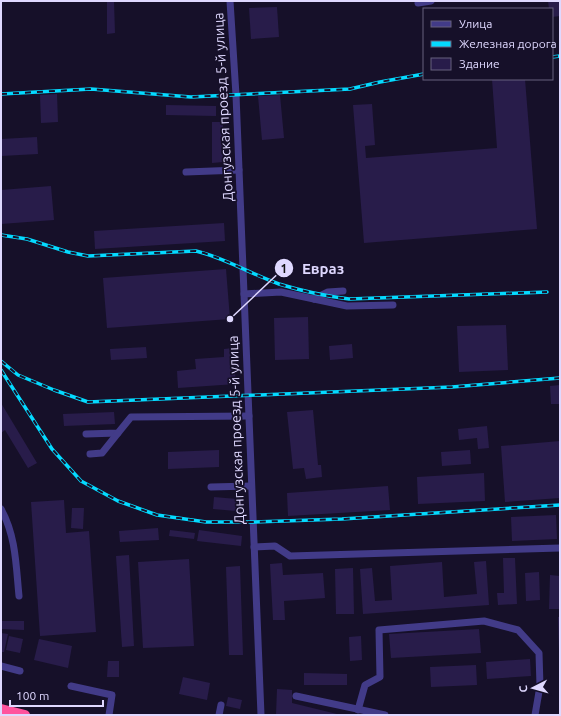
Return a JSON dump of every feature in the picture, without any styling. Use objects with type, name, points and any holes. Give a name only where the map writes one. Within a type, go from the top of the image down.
[{"type":"highway","points":[[1,709],[25,715]]},
{"type":"street","name":"Донгузская проезд 5-й улица","points":[[230,1],[239,170],[261,715]]},
{"type":"street","points":[[418,3],[430,1]]},
{"type":"street","points":[[186,172],[239,170]]},
{"type":"street","points":[[314,299],[328,292],[342,291]]},
{"type":"street","points":[[244,294],[281,292],[347,306],[393,305]]},
{"type":"street","points":[[90,454],[102,453],[131,417],[248,416]]},
{"type":"street","points":[[86,434],[118,433]]},
{"type":"street","points":[[211,487],[251,486]]},
{"type":"street","points":[[1,509],[7,520],[15,547],[19,596]]},
{"type":"street","points":[[254,547],[275,546],[290,556],[560,548]]},
{"type":"street","points":[[358,710],[365,685],[380,677],[379,630],[484,621],[518,630],[539,653],[540,686],[535,715]]},
{"type":"street","points":[[1,666],[20,671]]},
{"type":"street","points":[[72,686],[112,695],[109,715]]},
{"type":"street","points":[[296,696],[385,715]]},
{"type":"street","points":[[219,715],[221,706]]},
{"type":"building","points":[[548,1],[560,1],[560,16],[553,17],[553,8],[549,8]]},
{"type":"building","points":[[107,2],[114,2],[115,33],[107,34]]},
{"type":"building","points":[[277,7],[279,37],[251,39],[249,8]]},
{"type":"building","points":[[492,80],[525,80],[537,229],[364,243],[353,105],[372,104],[375,145],[365,146],[366,158],[497,148]]},
{"type":"building","points":[[57,94],[58,122],[41,123],[40,95]]},
{"type":"building","points":[[280,95],[284,138],[262,140],[258,96]]},
{"type":"building","points":[[166,105],[216,106],[216,116],[166,115]]},
{"type":"building","points":[[212,122],[223,122],[223,162],[212,163]]},
{"type":"building","points":[[37,137],[38,154],[1,156],[1,139]]},
{"type":"building","points":[[51,186],[54,220],[1,224],[1,190]]},
{"type":"building","points":[[224,223],[225,241],[95,249],[94,231]]},
{"type":"building","points":[[226,269],[230,319],[107,328],[103,278]]},
{"type":"building","points":[[308,317],[309,359],[275,360],[274,318]]},
{"type":"building","points":[[506,325],[508,370],[459,372],[457,326]]},
{"type":"building","points":[[352,344],[353,358],[330,360],[329,346]]},
{"type":"building","points":[[146,347],[147,358],[111,360],[110,349]]},
{"type":"building","points":[[233,348],[236,384],[178,388],[177,371],[196,369],[195,359],[224,357],[224,349]]},
{"type":"building","points":[[560,385],[560,404],[551,404],[550,386]]},
{"type":"building","points":[[1,403],[37,463],[28,468],[5,430],[1,433]]},
{"type":"building","points":[[313,410],[318,465],[321,465],[322,477],[306,479],[304,468],[293,469],[287,412]]},
{"type":"building","points":[[114,412],[115,424],[64,426],[63,414]]},
{"type":"building","points":[[487,426],[489,448],[478,449],[477,438],[459,440],[458,429]]},
{"type":"building","points":[[560,441],[560,498],[505,502],[501,446]]},
{"type":"building","points":[[219,450],[219,467],[168,469],[168,452]]},
{"type":"building","points":[[470,450],[471,464],[442,466],[441,452]]},
{"type":"building","points":[[484,473],[485,501],[418,504],[417,477]]},
{"type":"building","points":[[388,486],[390,510],[288,516],[287,493]]},
{"type":"building","points":[[214,497],[237,499],[236,511],[213,509]]},
{"type":"building","points":[[64,500],[66,533],[89,531],[96,632],[40,636],[31,502]]},
{"type":"building","points":[[72,508],[84,508],[83,529],[71,528]]},
{"type":"building","points":[[556,515],[557,539],[512,541],[511,517]]},
{"type":"building","points":[[158,528],[159,540],[120,542],[119,531]]},
{"type":"building","points":[[170,530],[195,533],[194,539],[169,536]]},
{"type":"building","points":[[199,530],[242,536],[241,546],[197,541]]},
{"type":"building","points":[[129,555],[134,646],[122,647],[116,556]]},
{"type":"building","points":[[503,558],[515,558],[517,604],[498,605],[497,593],[504,593]]},
{"type":"building","points":[[189,559],[194,646],[143,648],[138,562]]},
{"type":"building","points":[[486,561],[489,605],[363,614],[360,569],[372,568],[375,601],[392,600],[390,566],[442,562],[444,597],[477,594],[474,562]]},
{"type":"building","points":[[282,563],[283,575],[323,573],[325,598],[284,601],[285,620],[273,620],[270,564]]},
{"type":"building","points":[[240,566],[243,655],[229,655],[226,567]]},
{"type":"building","points":[[353,568],[354,614],[336,614],[335,569]]},
{"type":"building","points":[[539,572],[540,600],[526,601],[525,573]]},
{"type":"building","points":[[550,575],[560,576],[560,609],[549,609]]},
{"type":"building","points":[[558,617],[560,617],[560,651],[559,651]]},
{"type":"building","points":[[1,621],[24,621],[24,630],[1,629]]},
{"type":"building","points":[[479,629],[481,653],[391,658],[389,634]]},
{"type":"building","points":[[1,633],[8,634],[4,652],[1,652]]},
{"type":"building","points":[[9,636],[23,639],[20,653],[6,650]]},
{"type":"building","points":[[361,636],[362,660],[350,661],[349,637]]},
{"type":"building","points":[[39,639],[72,646],[68,668],[34,660]]},
{"type":"building","points":[[530,659],[531,676],[487,679],[486,662]]},
{"type":"building","points":[[108,661],[119,661],[119,677],[107,677]]},
{"type":"building","points":[[476,665],[477,685],[431,687],[430,667]]},
{"type":"building","points":[[304,673],[347,674],[347,685],[304,685]]},
{"type":"building","points":[[183,677],[210,683],[207,700],[179,694]]},
{"type":"building","points":[[277,689],[292,690],[292,703],[341,715],[276,715]]},
{"type":"building","points":[[228,697],[242,700],[240,709],[226,706]]},
{"type":"railway","points":[[553,57],[560,56]]},
{"type":"railway","points":[[1,94],[91,89],[191,97],[350,89],[423,74]]},
{"type":"railway","points":[[1,235],[27,239],[68,252],[88,256],[196,251],[207,254],[279,284],[314,293],[349,299],[547,292]]},
{"type":"railway","points":[[1,361],[18,375],[88,402],[452,387],[560,378]]},
{"type":"railway","points":[[1,370],[52,449],[81,481],[118,501],[157,515],[206,522],[253,522],[342,519],[560,505]]},
{"type":"place","name":"Евраз","points":[[230,319]]}]
